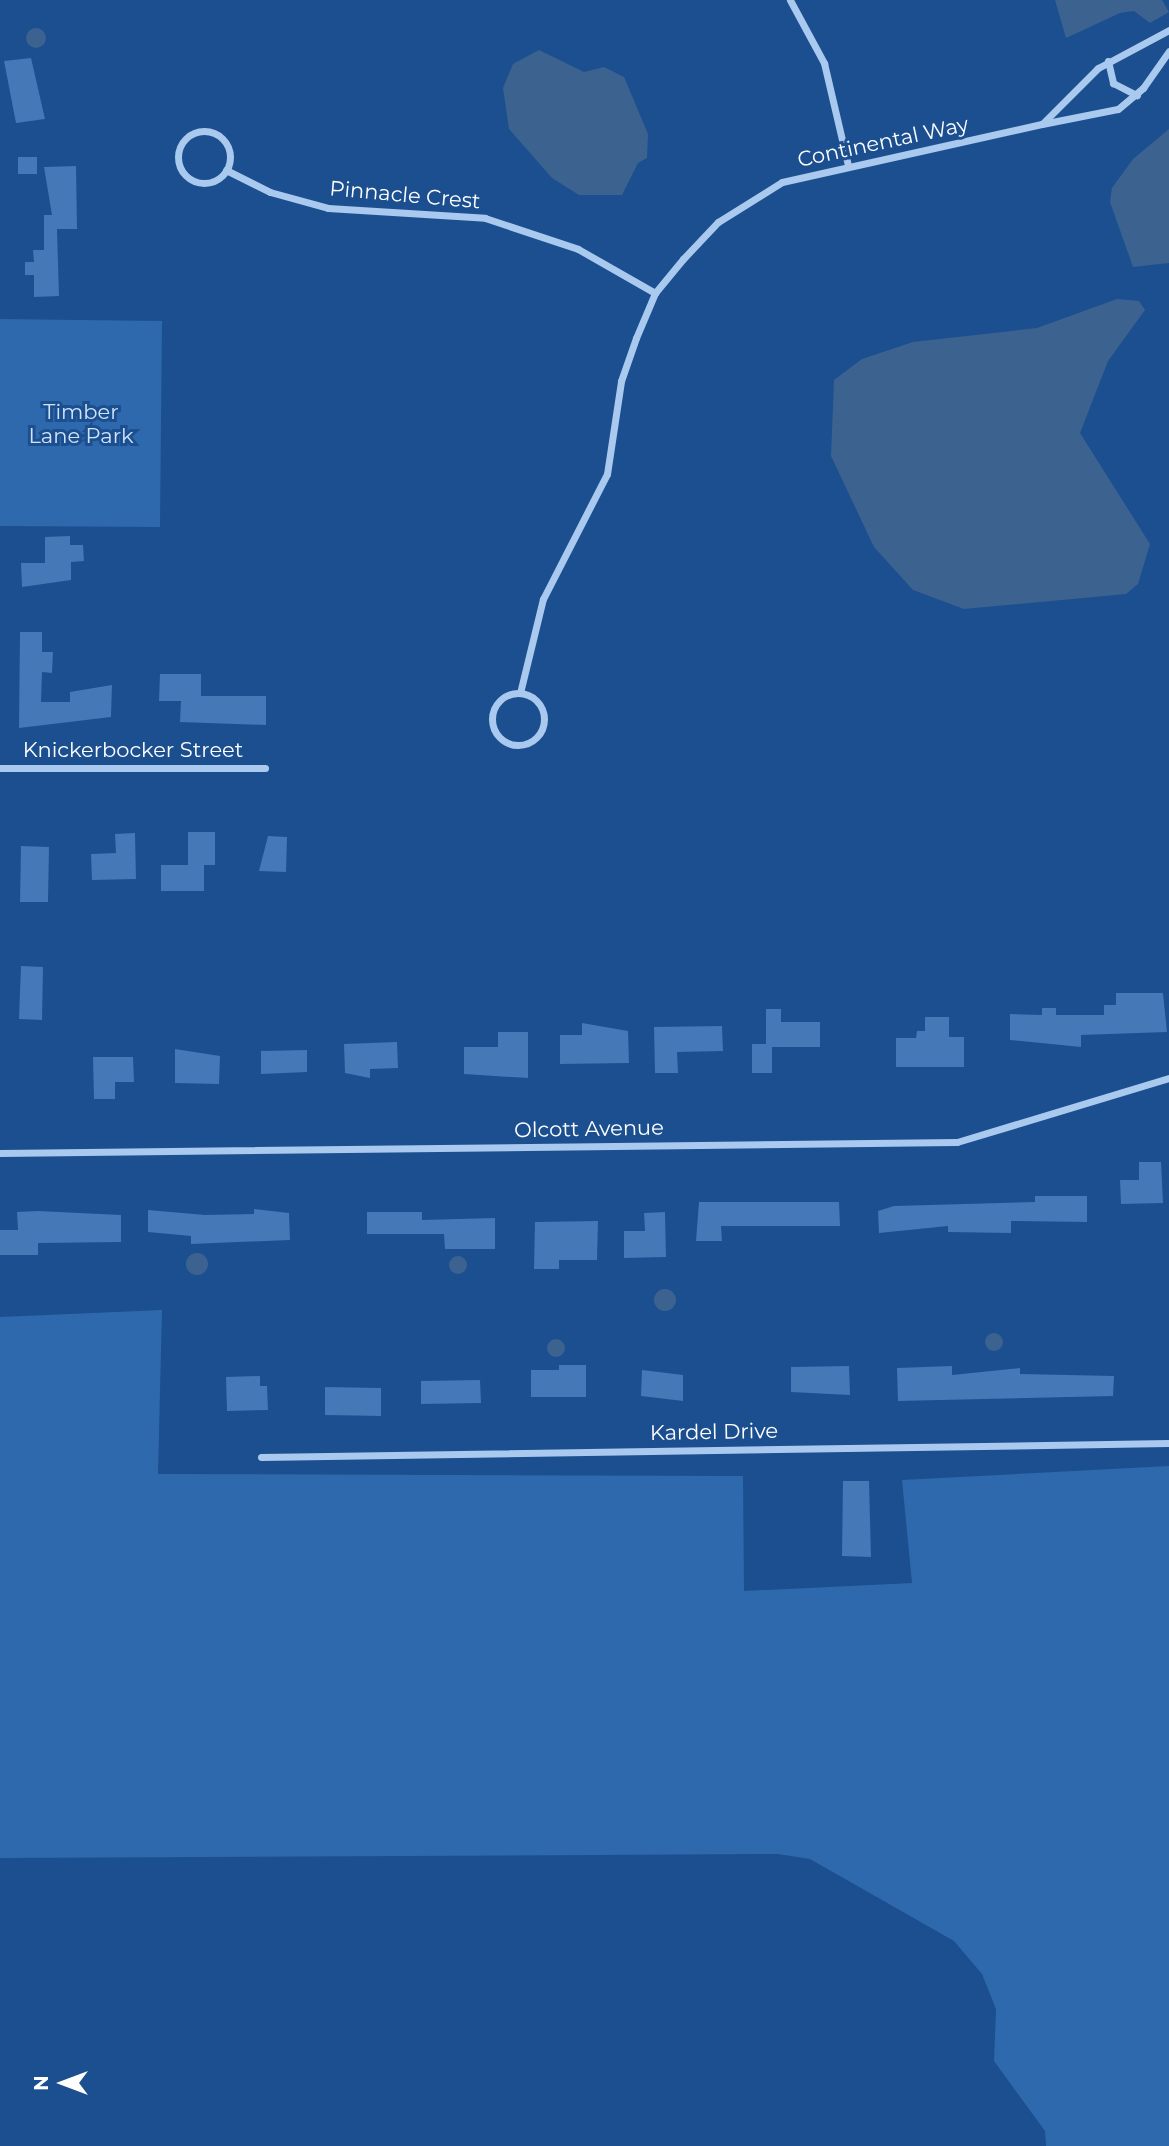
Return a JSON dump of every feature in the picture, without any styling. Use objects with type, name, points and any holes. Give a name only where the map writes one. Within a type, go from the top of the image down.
[{"type":"street","points":[[790,0],[824,63],[848,165]]},
{"type":"street","points":[[1042,124],[1108,61],[1169,30]]},
{"type":"street","name":"Continental Way","points":[[520,693],[543,599],[607,474],[621,381],[655,293],[718,222],[749,200],[782,182],[848,165],[1042,124],[1104,114],[1136,95],[1169,51]]},
{"type":"street","points":[[1108,61],[1113,83],[1136,95]]},
{"type":"street","points":[[206,131],[222,138],[230,152],[226,170],[206,183],[190,179],[178,157],[184,141],[206,131]]},
{"type":"street","name":"Pinnacle Crest","points":[[226,170],[270,192],[328,208],[485,218],[578,249],[655,293]]},
{"type":"street","points":[[520,693],[536,699],[544,715],[536,738],[520,745],[504,741],[492,719],[497,703],[520,693]]},
{"type":"street","name":"Knickerbocker Street","points":[[0,768],[265,768]]},
{"type":"street","name":"Olcott Avenue","points":[[0,1153],[957,1142],[1169,1078]]},
{"type":"street","name":"Kardel Drive","points":[[261,1457],[1169,1443]]},
{"type":"green space","name":"Timber Lane Park","points":[[0,319],[162,321],[160,527],[0,526]]},
{"type":"green space","points":[[162,1310],[158,1474],[743,1476],[744,1591],[912,1583],[902,1480],[1169,1466],[1169,2146],[1046,2146],[1045,2131],[994,2061],[996,2009],[982,1974],[954,1941],[810,1859],[778,1854],[0,1858],[0,1317]]},
{"type":"shaded area","points":[[1055,0],[1162,0],[1169,12],[1150,23],[1134,11],[1120,13],[1066,38]]},
{"type":"shaded area","points":[[36,28],[43,31],[46,38],[43,45],[36,48],[29,45],[26,38],[29,31]]},
{"type":"shaded area","points":[[539,50],[584,72],[604,67],[624,77],[648,134],[647,158],[638,163],[622,195],[579,195],[552,178],[509,129],[503,88],[513,64]]},
{"type":"shaded area","points":[[1169,129],[1169,263],[1133,267],[1110,202],[1112,188],[1133,159]]},
{"type":"shaded area","points":[[1117,299],[1139,301],[1145,310],[1108,361],[1080,433],[1150,544],[1138,584],[1126,594],[964,609],[913,590],[874,547],[831,456],[834,380],[862,359],[913,342],[1037,328]]},
{"type":"shaded area","points":[[197,1253],[205,1256],[208,1264],[205,1272],[197,1275],[189,1272],[186,1264],[189,1256]]},
{"type":"shaded area","points":[[458,1256],[464,1259],[467,1265],[464,1271],[458,1274],[452,1271],[449,1265],[452,1259]]},
{"type":"shaded area","points":[[665,1289],[673,1292],[676,1300],[673,1308],[665,1311],[657,1308],[654,1300],[657,1292]]},
{"type":"shaded area","points":[[990,1333],[998,1333],[1003,1342],[1001,1349],[990,1351],[985,1346],[985,1338]]},
{"type":"shaded area","points":[[556,1339],[562,1342],[565,1348],[562,1354],[556,1357],[550,1354],[547,1348],[550,1342]]},
{"type":"building","points":[[31,58],[45,119],[16,123],[4,61]]},
{"type":"building","points":[[18,157],[37,157],[37,174],[18,174]]},
{"type":"building","points":[[76,166],[77,229],[57,229],[59,296],[34,297],[34,275],[25,275],[25,262],[34,262],[33,250],[44,250],[44,215],[52,215],[44,167]]},
{"type":"building","points":[[70,536],[70,545],[83,545],[84,561],[71,562],[71,580],[22,587],[21,563],[45,563],[45,537]]},
{"type":"building","points":[[20,632],[42,632],[42,652],[53,652],[52,673],[42,672],[41,702],[70,702],[70,692],[112,685],[111,717],[19,728]]},
{"type":"building","points":[[160,674],[201,674],[201,696],[266,696],[266,725],[180,722],[181,701],[159,701]]},
{"type":"building","points":[[188,832],[215,832],[215,865],[204,865],[204,891],[161,891],[161,865],[188,865]]},
{"type":"building","points":[[135,833],[136,879],[92,880],[91,854],[116,853],[115,834]]},
{"type":"building","points":[[268,836],[287,837],[286,872],[259,871]]},
{"type":"building","points":[[21,846],[49,847],[48,902],[20,902]]},
{"type":"building","points":[[21,966],[43,967],[42,1020],[19,1019]]},
{"type":"building","points":[[1116,993],[1163,993],[1167,1032],[1081,1035],[1081,1047],[1010,1040],[1010,1014],[1042,1015],[1042,1008],[1056,1008],[1056,1015],[1104,1015],[1104,1005],[1116,1005]]},
{"type":"building","points":[[766,1009],[781,1009],[781,1022],[820,1022],[820,1047],[772,1047],[772,1073],[752,1073],[752,1044],[766,1044]]},
{"type":"building","points":[[925,1017],[949,1017],[949,1037],[964,1037],[964,1067],[896,1067],[896,1038],[916,1038],[917,1031],[925,1031]]},
{"type":"building","points":[[582,1023],[628,1031],[629,1063],[560,1064],[560,1035],[582,1035]]},
{"type":"building","points":[[722,1026],[723,1051],[677,1052],[678,1073],[655,1073],[654,1027]]},
{"type":"building","points":[[498,1032],[528,1032],[528,1078],[464,1074],[464,1047],[498,1047]]},
{"type":"building","points":[[397,1042],[398,1068],[370,1069],[370,1078],[345,1073],[344,1044]]},
{"type":"building","points":[[175,1049],[220,1056],[219,1084],[175,1083]]},
{"type":"building","points":[[307,1050],[307,1072],[261,1074],[261,1051]]},
{"type":"building","points":[[93,1057],[133,1057],[134,1082],[115,1082],[115,1099],[94,1099]]},
{"type":"building","points":[[1139,1162],[1161,1162],[1163,1203],[1121,1204],[1120,1180],[1139,1180]]},
{"type":"building","points":[[1035,1196],[1087,1196],[1087,1222],[1011,1221],[1011,1233],[948,1232],[948,1226],[879,1233],[878,1211],[894,1206],[1035,1202]]},
{"type":"building","points":[[699,1202],[839,1202],[840,1226],[721,1226],[722,1241],[696,1241]]},
{"type":"building","points":[[254,1209],[289,1213],[290,1240],[191,1244],[191,1236],[148,1232],[148,1210],[205,1215],[254,1214]]},
{"type":"building","points":[[17,1212],[121,1215],[121,1242],[38,1243],[38,1255],[0,1255],[0,1230],[18,1230]]},
{"type":"building","points":[[367,1212],[422,1212],[422,1220],[495,1218],[495,1249],[445,1249],[444,1234],[367,1234]]},
{"type":"building","points":[[665,1212],[666,1257],[624,1258],[624,1231],[645,1231],[644,1213]]},
{"type":"building","points":[[598,1221],[597,1260],[559,1260],[559,1269],[534,1269],[535,1222]]},
{"type":"building","points":[[559,1365],[586,1365],[586,1397],[531,1397],[531,1370],[559,1370]]},
{"type":"building","points":[[849,1366],[850,1395],[791,1392],[791,1367]]},
{"type":"building","points":[[952,1366],[952,1375],[1020,1368],[1020,1374],[1114,1376],[1113,1396],[898,1401],[897,1368]]},
{"type":"building","points":[[642,1370],[683,1375],[683,1401],[641,1396]]},
{"type":"building","points":[[260,1376],[260,1386],[267,1386],[268,1410],[227,1411],[226,1377]]},
{"type":"building","points":[[480,1380],[481,1403],[421,1404],[421,1381]]},
{"type":"building","points":[[325,1387],[381,1388],[381,1416],[325,1415]]},
{"type":"building","points":[[843,1481],[869,1481],[871,1557],[842,1556]]}]
